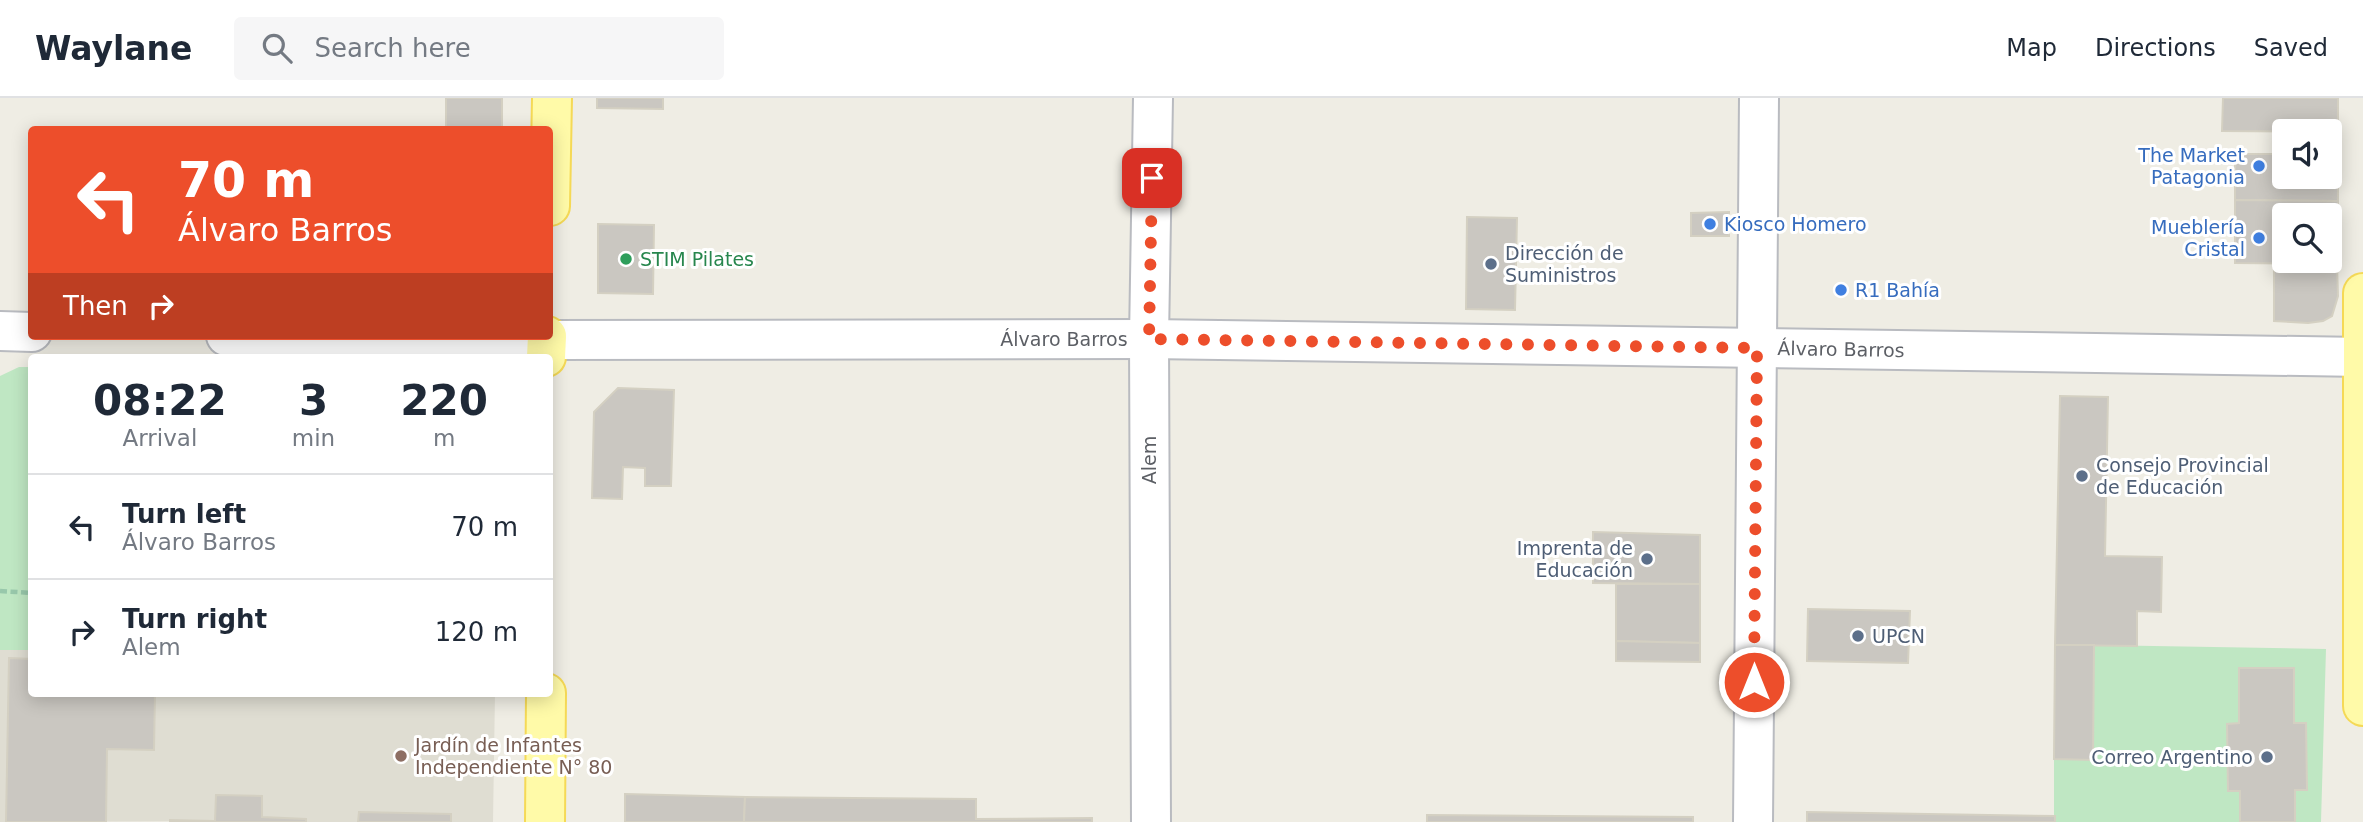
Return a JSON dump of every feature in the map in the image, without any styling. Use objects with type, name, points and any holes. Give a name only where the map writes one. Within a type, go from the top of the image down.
[{"type":"main road","points":[[551,126],[552,98]]},
{"type":"main road","points":[[2363,293],[2363,706]]},
{"type":"main road","points":[[545,822],[546,697]]},
{"type":"street","name":"Alem","points":[[1151,822],[1149,339],[1153,98]]},
{"type":"street","points":[[1753,822],[1759,98]]},
{"type":"street","points":[[0,331],[28,332]]},
{"type":"street","name":"Álvaro Barros","points":[[386,340],[547,344],[1149,339],[2362,357]]},
{"type":"path","points":[[0,592],[28,593]]},
{"type":"shaded area","points":[[0,650],[28,650],[28,697],[495,697],[493,822],[306,822],[306,819],[262,817],[263,796],[216,795],[215,821],[0,822]]},
{"type":"green space","points":[[19,367],[28,367],[28,650],[0,650],[0,376]]},
{"type":"green space","points":[[2094,645],[2326,649],[2321,822],[2054,822],[2054,759],[2093,759]]},
{"type":"building","points":[[446,98],[502,98],[502,126],[446,126]]},
{"type":"building","points":[[597,98],[663,98],[663,109],[597,108]]},
{"type":"building","points":[[2223,98],[2338,98],[2338,119],[2272,119],[2272,131],[2222,131]]},
{"type":"building","name":"The Market Patagonia","points":[[2235,154],[2272,154],[2272,189],[2338,189],[2338,201],[2235,200]]},
{"type":"building","points":[[2235,200],[2338,201],[2272,203],[2272,263],[2235,263]]},
{"type":"building","name":"Kiosco Homero","points":[[1729,212],[1729,236],[1691,236],[1691,213]]},
{"type":"building","name":"Dirección de Suministros","points":[[1467,217],[1517,218],[1515,310],[1466,309]]},
{"type":"building","name":"STIM Pilates","points":[[598,224],[654,225],[653,294],[598,293]]},
{"type":"building","points":[[2274,273],[2337,273],[2338,296],[2332,316],[2323,321],[2308,323],[2274,321]]},
{"type":"building","points":[[618,388],[674,390],[671,486],[645,486],[645,468],[623,467],[622,499],[592,498],[594,412]]},
{"type":"building","name":"Consejo Provincial de Educación","points":[[2060,396],[2108,397],[2105,556],[2162,557],[2161,612],[2137,611],[2137,646],[2055,645]]},
{"type":"building","name":"Imprenta de Educación","points":[[1593,532],[1700,535],[1700,584],[1593,583]]},
{"type":"building","points":[[1616,584],[1700,584],[1700,643],[1616,641]]},
{"type":"building","name":"UPCN","points":[[1808,609],[1910,611],[1908,663],[1807,661]]},
{"type":"building","points":[[1616,641],[1700,643],[1700,662],[1616,661]]},
{"type":"building","points":[[2055,645],[2094,645],[2093,760],[2054,759]]},
{"type":"building","points":[[9,658],[28,659],[28,697],[155,697],[154,750],[107,749],[106,822],[6,822]]},
{"type":"building","name":"Correo Argentino","points":[[2239,668],[2294,668],[2294,723],[2306,723],[2307,790],[2295,790],[2295,822],[2240,822],[2240,791],[2228,791],[2227,724],[2239,723]]},
{"type":"building","points":[[625,794],[745,797],[744,822],[625,822]]},
{"type":"building","points":[[216,795],[262,796],[262,817],[306,819],[306,822],[170,822],[215,821]]},
{"type":"building","points":[[745,797],[976,799],[976,819],[1092,818],[1092,822],[744,822]]},
{"type":"building","name":"Jardín de Infantes Independiente N° 80","points":[[359,812],[451,814],[451,822],[358,822]]},
{"type":"building","points":[[1807,812],[2055,816],[2055,822],[1807,822]]},
{"type":"building","points":[[1427,815],[1693,817],[1693,822],[1427,822]]},
{"type":"place","name":"The Market Patagonia","points":[[2259,166]]},
{"type":"place","name":"Kiosco Homero","points":[[1710,224]]},
{"type":"place","name":"Mueblería Cristal","points":[[2259,238]]},
{"type":"place","name":"STIM Pilates","points":[[626,259]]},
{"type":"place","name":"Dirección de Suministros","points":[[1491,264]]},
{"type":"place","name":"R1 Bahía","points":[[1841,290]]},
{"type":"place","name":"Consejo Provincial de Educación","points":[[2082,476]]},
{"type":"place","name":"Imprenta de Educación","points":[[1647,559]]},
{"type":"place","name":"UPCN","points":[[1858,636]]},
{"type":"place","name":"Jardín de Infantes Independiente N° 80","points":[[401,756]]},
{"type":"place","name":"Correo Argentino","points":[[2267,757]]},
{"type":"route","points":[[1152,178],[1149,339],[1757,348],[1754,682]]}]
